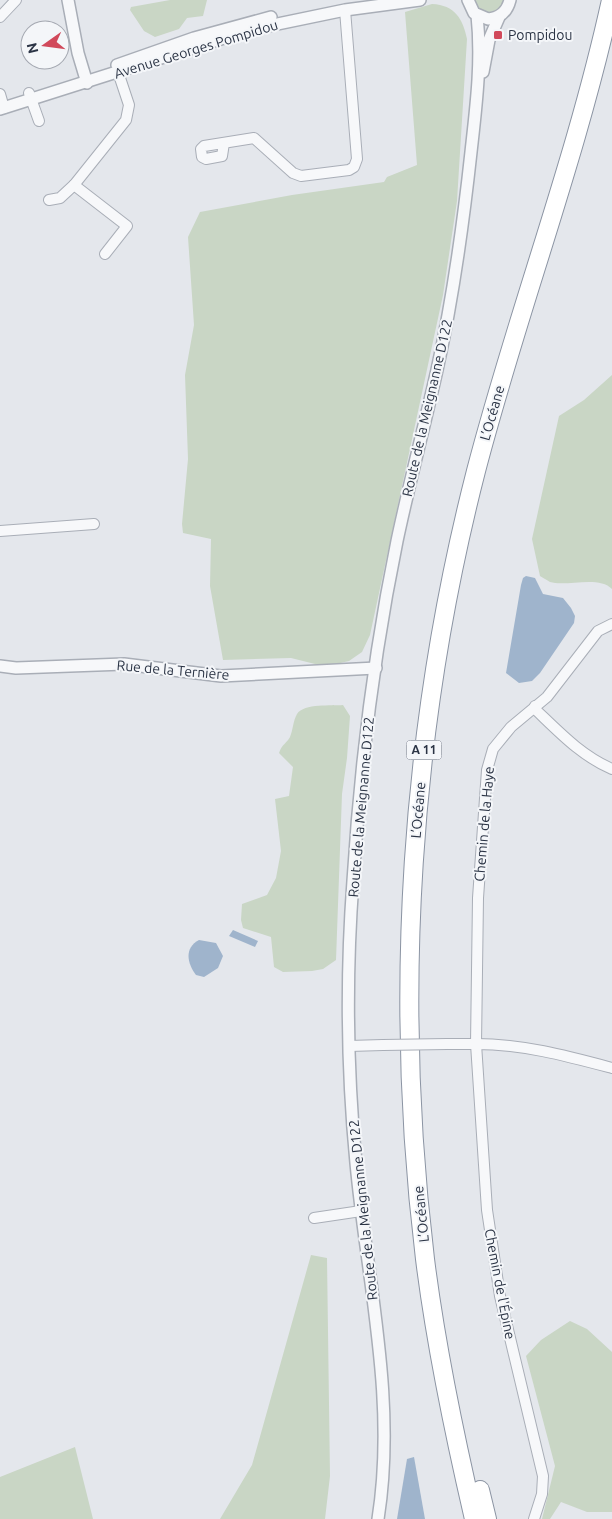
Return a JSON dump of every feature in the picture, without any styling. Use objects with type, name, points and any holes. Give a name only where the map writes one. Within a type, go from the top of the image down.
[{"type":"highway","name":"L’Océane","points":[[474,1519],[439,1350],[426,1260],[416,1169],[411,1079],[409,975],[418,806],[437,657],[462,529],[490,419],[581,120],[611,0]]},
{"type":"highway","name":"L’Océane","points":[[487,1519],[469,1446],[450,1344],[438,1266],[428,1175],[422,1086],[420,993],[422,902],[428,825],[435,749],[448,658],[479,504],[510,390],[582,157],[612,46]]},
{"type":"street","points":[[0,18],[16,0]]},
{"type":"street","points":[[68,0],[78,53],[86,79]]},
{"type":"street","name":"Avenue Georges Pompidou","points":[[1,103],[30,97],[86,79],[194,38],[254,21],[372,0]]},
{"type":"street","name":"Avenue Georges Pompidou","points":[[86,79],[118,72],[249,30],[345,10],[420,0]]},
{"type":"street","points":[[458,0],[468,3],[477,16],[477,102]]},
{"type":"street","points":[[477,16],[488,19],[499,16],[506,10],[510,0]]},
{"type":"street","points":[[224,143],[254,138],[293,173],[301,176],[349,170],[354,167],[357,159],[345,10]]},
{"type":"street","points":[[477,102],[489,40],[499,16]]},
{"type":"street","points":[[49,200],[60,198],[74,185],[126,120],[128,105],[118,72]]},
{"type":"street","points":[[30,97],[38,121]]},
{"type":"street","name":"Route de la Meignanne D122","points":[[378,1519],[384,1479],[386,1428],[356,1162],[349,1046],[352,884],[362,776],[376,668],[397,544],[437,369],[455,278],[477,102]]},
{"type":"street","points":[[74,185],[127,226],[105,254]]},
{"type":"street","points":[[0,531],[94,524]]},
{"type":"street","name":"Chemin de la Haye","points":[[476,1044],[478,898],[487,770],[493,749],[501,737],[547,697],[598,631],[612,624]]},
{"type":"street","name":"Rue de la Ternière","points":[[0,666],[16,668],[124,664],[221,676],[376,668]]},
{"type":"street","points":[[536,706],[537,711],[578,750],[595,762],[612,769]]},
{"type":"street","name":"Chemin de l'Épine","points":[[476,1044],[487,1210],[495,1267],[500,1296],[543,1476],[542,1494],[534,1519]]},
{"type":"street","points":[[349,1046],[507,1044],[554,1052],[612,1068]]},
{"type":"street","points":[[314,1218],[362,1211]]},
{"type":"green space","points":[[170,0],[207,0],[203,16],[187,18],[179,29],[155,37],[144,31],[130,10],[131,7]]},
{"type":"green space","points":[[472,0],[505,0],[500,9],[488,13],[477,9]]},
{"type":"green space","points":[[432,4],[447,7],[457,14],[467,39],[457,201],[443,295],[370,635],[362,652],[349,661],[336,664],[315,664],[291,658],[223,660],[210,586],[211,539],[183,533],[182,524],[188,459],[185,375],[194,325],[188,237],[200,212],[292,195],[384,182],[387,177],[417,165],[405,12]]},
{"type":"green space","points":[[612,375],[612,589],[606,585],[591,582],[550,582],[540,576],[532,539],[559,416],[584,400]]},
{"type":"green space","points":[[343,705],[350,716],[342,794],[336,960],[323,969],[283,972],[274,967],[271,937],[243,928],[241,920],[242,904],[267,895],[276,878],[281,851],[275,799],[289,796],[293,767],[279,753],[290,737],[297,714],[306,708]]},
{"type":"green space","points":[[311,1255],[327,1258],[330,1476],[325,1519],[220,1519],[252,1465]]},
{"type":"green space","points":[[570,1321],[587,1329],[612,1352],[612,1512],[587,1512],[561,1502],[550,1519],[542,1519],[555,1466],[526,1356],[541,1340]]},
{"type":"green space","points":[[75,1447],[93,1519],[0,1519],[0,1477]]},
{"type":"water","points":[[526,576],[535,578],[543,594],[563,598],[575,616],[574,623],[540,673],[532,681],[519,683],[506,673],[521,585],[523,578]]},
{"type":"water","points":[[233,930],[258,941],[255,947],[229,936]]},
{"type":"water","points":[[199,940],[216,943],[223,956],[218,968],[204,977],[196,975],[188,956],[191,947]]},
{"type":"water","points":[[414,1457],[425,1519],[397,1519],[407,1459]]},
{"type":"place","name":"Pompidou","points":[[498,35]]}]
